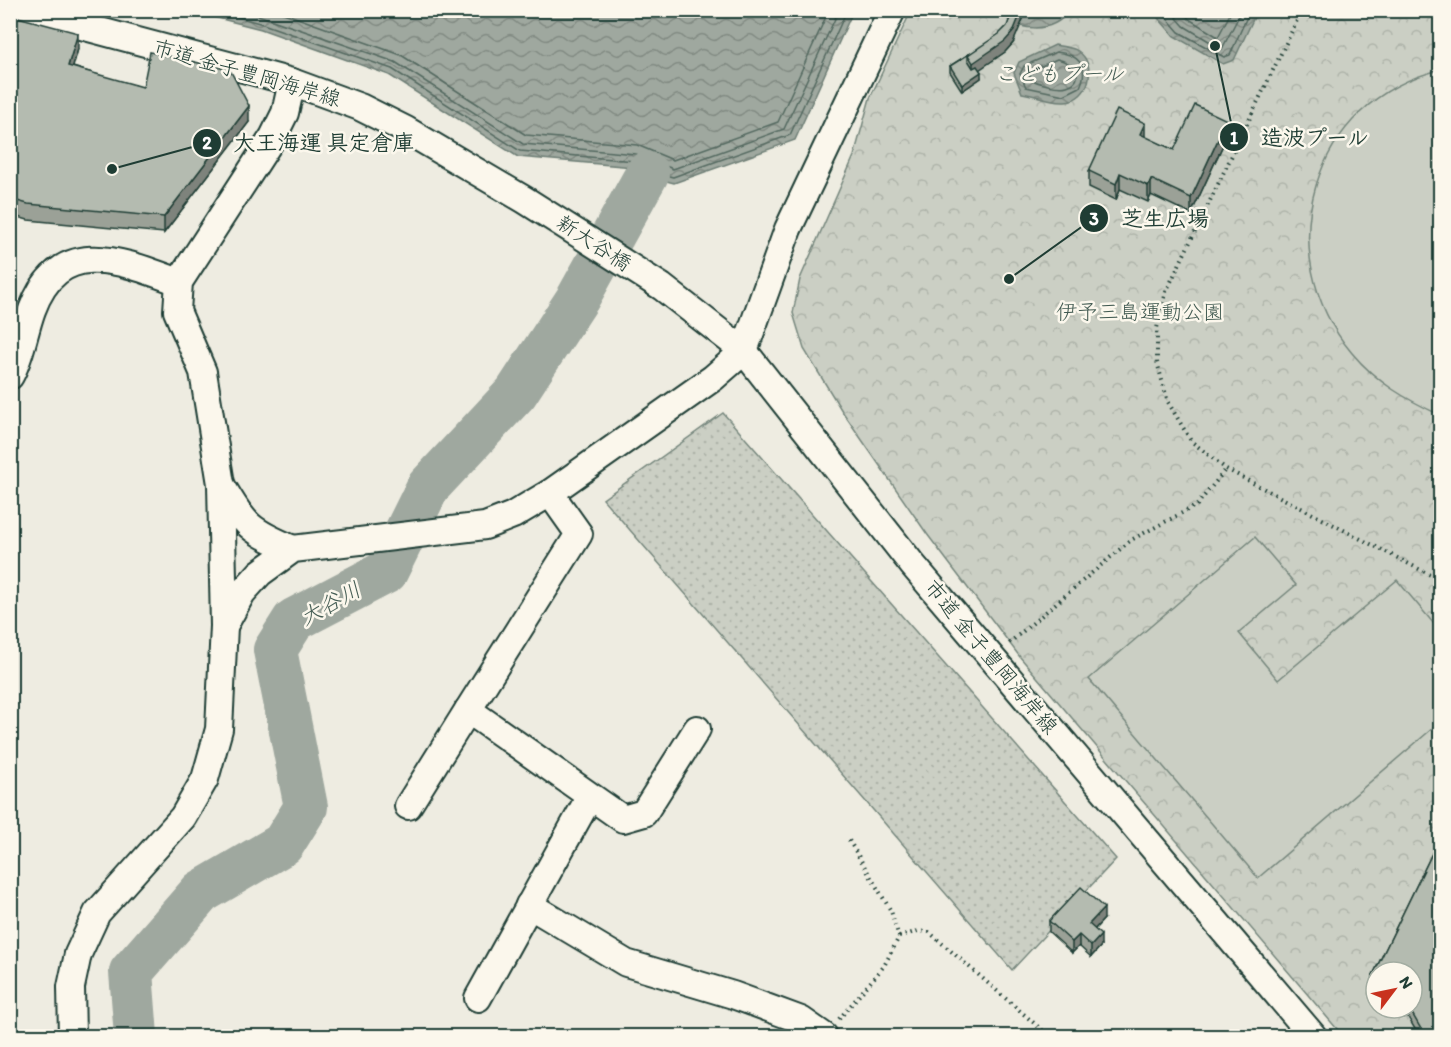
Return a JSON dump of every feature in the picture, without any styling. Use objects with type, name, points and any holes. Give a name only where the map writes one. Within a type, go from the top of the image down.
[{"type":"street","name":"市道 金子豊岡海岸線","points":[[21,10],[292,82],[360,107],[397,125],[525,200]]},
{"type":"street","points":[[221,484],[237,513],[257,534],[292,549],[485,526],[513,515],[550,493],[713,378],[744,351],[788,229],[892,10]]},
{"type":"street","points":[[72,1036],[72,987],[78,954],[97,913],[183,816],[205,779],[219,729],[224,626],[221,484],[203,372],[177,311],[179,282],[273,137],[285,113],[292,82]]},
{"type":"street","name":"新大谷橋","points":[[525,200],[662,287]]},
{"type":"street","points":[[10,376],[32,308],[55,272],[70,263],[103,258],[179,282]]},
{"type":"street","name":"市道 金子豊岡海岸線","points":[[662,287],[744,351],[912,564],[1309,1035]]},
{"type":"street","points":[[408,806],[579,534],[550,493]]},
{"type":"street","points":[[224,626],[248,586],[292,549]]},
{"type":"street","points":[[468,710],[589,798],[622,819],[644,813],[697,729]]},
{"type":"street","points":[[478,998],[589,798]]},
{"type":"street","points":[[529,905],[626,963],[742,998],[828,1032]]},
{"type":"path","points":[[1302,10],[1166,292],[1158,328],[1157,362],[1168,402],[1191,441],[1226,469],[1440,580]]},
{"type":"path","points":[[992,658],[1131,540],[1197,505],[1226,469]]},
{"type":"path","points":[[828,1032],[884,966],[898,937],[891,911],[847,837]]},
{"type":"path","points":[[898,937],[918,931],[929,932],[1049,1036]]},
{"type":"green space","name":"伊予三島運動公園","points":[[911,11],[1440,11],[1440,1036],[1343,1036],[1020,657],[927,534],[842,411],[804,349],[793,313],[800,279],[854,156],[870,98]]},
{"type":"green space","points":[[1440,70],[1440,415],[1415,403],[1382,382],[1352,353],[1326,313],[1312,271],[1309,227],[1316,185],[1333,146],[1360,113],[1396,87]]},
{"type":"green space","points":[[723,413],[1116,859],[1012,970],[603,499]]},
{"type":"green space","points":[[1255,537],[1296,585],[1239,633],[1278,680],[1397,580],[1440,631],[1440,722],[1258,878],[1089,679]]},
{"type":"water","points":[[190,11],[853,11],[795,140],[674,183],[655,178],[634,167],[518,157],[389,75],[261,29]]},
{"type":"water","points":[[999,11],[1069,11],[1053,24],[1034,28],[1015,24]]},
{"type":"water","points":[[1152,11],[1257,11],[1234,60],[1223,64],[1174,36]]},
{"type":"water","name":"こどもプール","points":[[1055,45],[1076,50],[1084,57],[1089,73],[1085,88],[1074,99],[1065,101],[1022,93],[1014,73],[1019,62]]},
{"type":"building","points":[[1013,10],[1022,10],[1013,32],[1005,41],[973,63],[968,55],[1007,26]]},
{"type":"building","points":[[10,15],[78,33],[68,66],[143,87],[150,52],[230,70],[249,106],[164,217],[28,204],[10,199]]},
{"type":"building","points":[[969,54],[968,60],[973,68],[977,66],[981,72],[962,85],[950,66]]},
{"type":"building","points":[[1195,105],[1227,120],[1191,198],[1151,179],[1148,186],[1120,173],[1116,184],[1089,171],[1117,110],[1145,123],[1140,134],[1174,150]]},
{"type":"building","points":[[1440,837],[1440,1036],[1425,1036],[1416,1020],[1424,1020],[1424,960],[1380,960]]},
{"type":"building","points":[[1081,887],[1104,908],[1089,924],[1101,935],[1091,946],[1079,935],[1072,942],[1049,921]]},
{"type":"waterway","name":"大谷川","points":[[136,1036],[131,972],[201,892],[283,844],[306,807],[275,650],[294,620],[386,572],[428,487],[516,393],[578,298],[647,174]]},
{"type":"railway","points":[[10,1029],[26,1036]]},
{"type":"place","name":"造波プール","points":[[1215,46]]},
{"type":"place","name":"大王海運 具定倉庫","points":[[112,169]]},
{"type":"place","name":"芝生広場","points":[[1009,279]]}]
